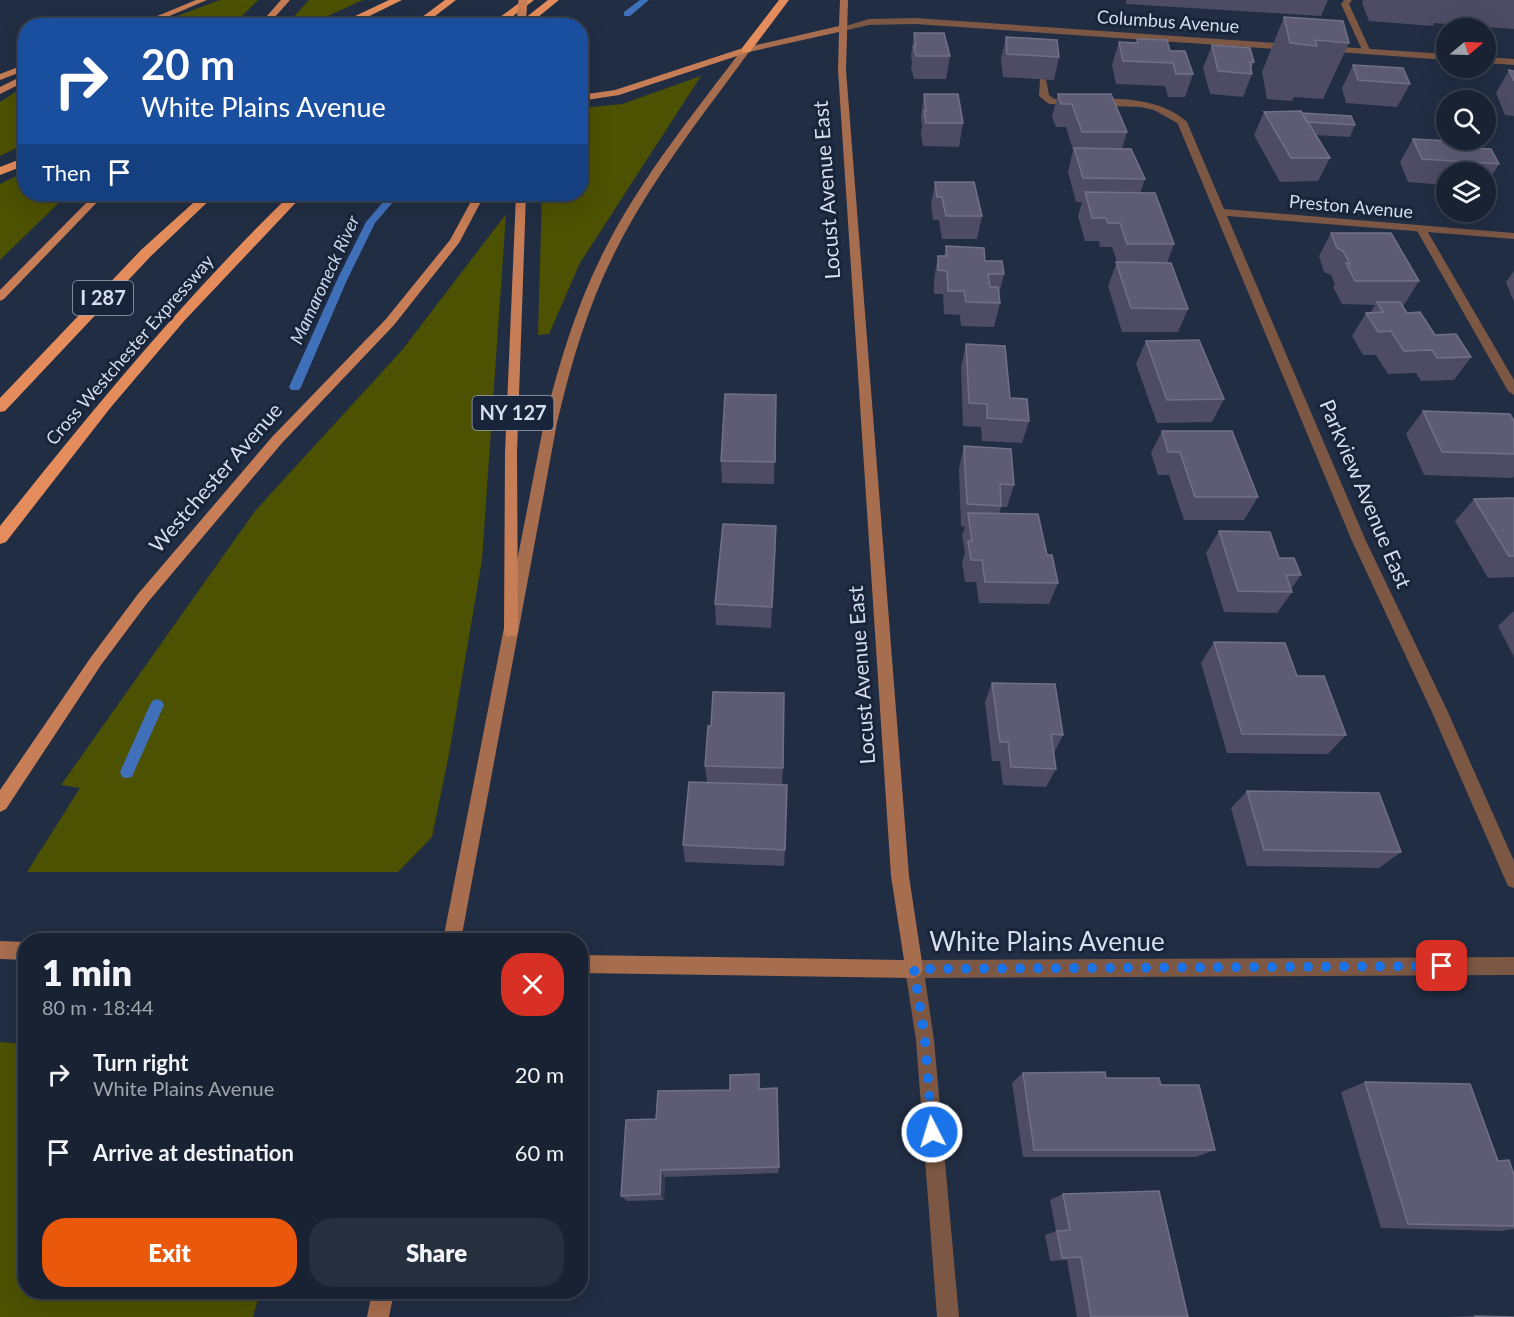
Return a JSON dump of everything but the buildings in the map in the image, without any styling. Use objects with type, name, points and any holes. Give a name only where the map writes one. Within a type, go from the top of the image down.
[{"type":"highway","points":[[357,18],[397,0]]},
{"type":"highway","points":[[426,18],[451,0]]},
{"type":"highway","points":[[504,18],[529,0]]},
{"type":"highway","points":[[529,18],[555,0]]},
{"type":"highway","points":[[746,50],[784,0]]},
{"type":"highway","points":[[0,171],[18,163]]},
{"type":"highway","name":"I 287","points":[[0,407],[146,254],[203,201]]},
{"type":"highway","name":"Cross Westchester Expressway","points":[[0,538],[79,436],[156,345],[225,268],[291,201]]},
{"type":"main road","points":[[157,18],[203,0]]},
{"type":"main road","points":[[269,18],[286,0]]},
{"type":"main road","points":[[522,18],[523,0]]},
{"type":"main road","points":[[588,97],[616,93],[746,50]]},
{"type":"main road","points":[[0,77],[18,70]]},
{"type":"main road","points":[[0,91],[18,81]]},
{"type":"main road","points":[[0,297],[93,201]]},
{"type":"main road","name":"Westchester Avenue","points":[[0,804],[96,661],[143,598],[277,440],[390,322],[455,241],[476,201]]},
{"type":"main road","name":"NY 127","points":[[511,632],[512,453],[521,201]]},
{"type":"street","name":"Locust Avenue East","points":[[844,0],[843,81],[898,852],[925,1040],[948,1317]]},
{"type":"street","points":[[1348,0],[1346,4],[1366,52]]},
{"type":"street","name":"Columbus Avenue","points":[[746,50],[869,22],[915,21],[1307,48]]},
{"type":"street","points":[[1319,49],[1436,56]]},
{"type":"street","points":[[511,632],[546,447],[567,363],[595,282],[631,213],[651,182],[746,50]]},
{"type":"street","points":[[1496,61],[1514,62]]},
{"type":"street","name":"Parkview Avenue East","points":[[1043,81],[1044,96],[1052,102],[1140,104],[1157,108],[1182,122],[1222,212],[1359,542],[1439,710],[1514,880]]},
{"type":"street","name":"Preston Avenue","points":[[1222,212],[1514,236]]},
{"type":"street","points":[[1421,229],[1514,391]]},
{"type":"street","name":"NY 127","points":[[453,933],[511,632]]},
{"type":"street","points":[[0,950],[18,951]]},
{"type":"street","name":"White Plains Avenue","points":[[588,964],[914,969],[1514,966]]},
{"type":"street","points":[[378,1317],[382,1299]]},
{"type":"shaded area","points":[[220,0],[258,0],[240,18],[172,18]]},
{"type":"shaded area","points":[[309,0],[363,0],[323,18],[292,18]]},
{"type":"shaded area","points":[[701,76],[580,263],[549,334],[538,335],[542,201],[588,201],[588,107],[622,104]]},
{"type":"shaded area","points":[[18,90],[18,147],[0,156],[0,102]]},
{"type":"shaded area","points":[[18,175],[18,201],[61,201],[0,260],[0,184]]},
{"type":"shaded area","points":[[506,214],[482,560],[449,754],[432,837],[398,872],[27,872],[80,788],[61,785],[255,511],[403,349]]},
{"type":"shaded area","points":[[0,1042],[18,1043],[18,1299],[258,1299],[253,1317],[0,1317]]},
{"type":"waterway","name":"Mamaroneck River","points":[[627,14],[645,0]]},
{"type":"waterway","name":"Mamaroneck River","points":[[295,387],[342,280],[371,222],[389,201]]},
{"type":"waterway","name":"Mamaroneck River","points":[[127,772],[157,705]]},
{"type":"route","points":[[932,1132],[925,1040],[914,969],[1442,966]]}]
